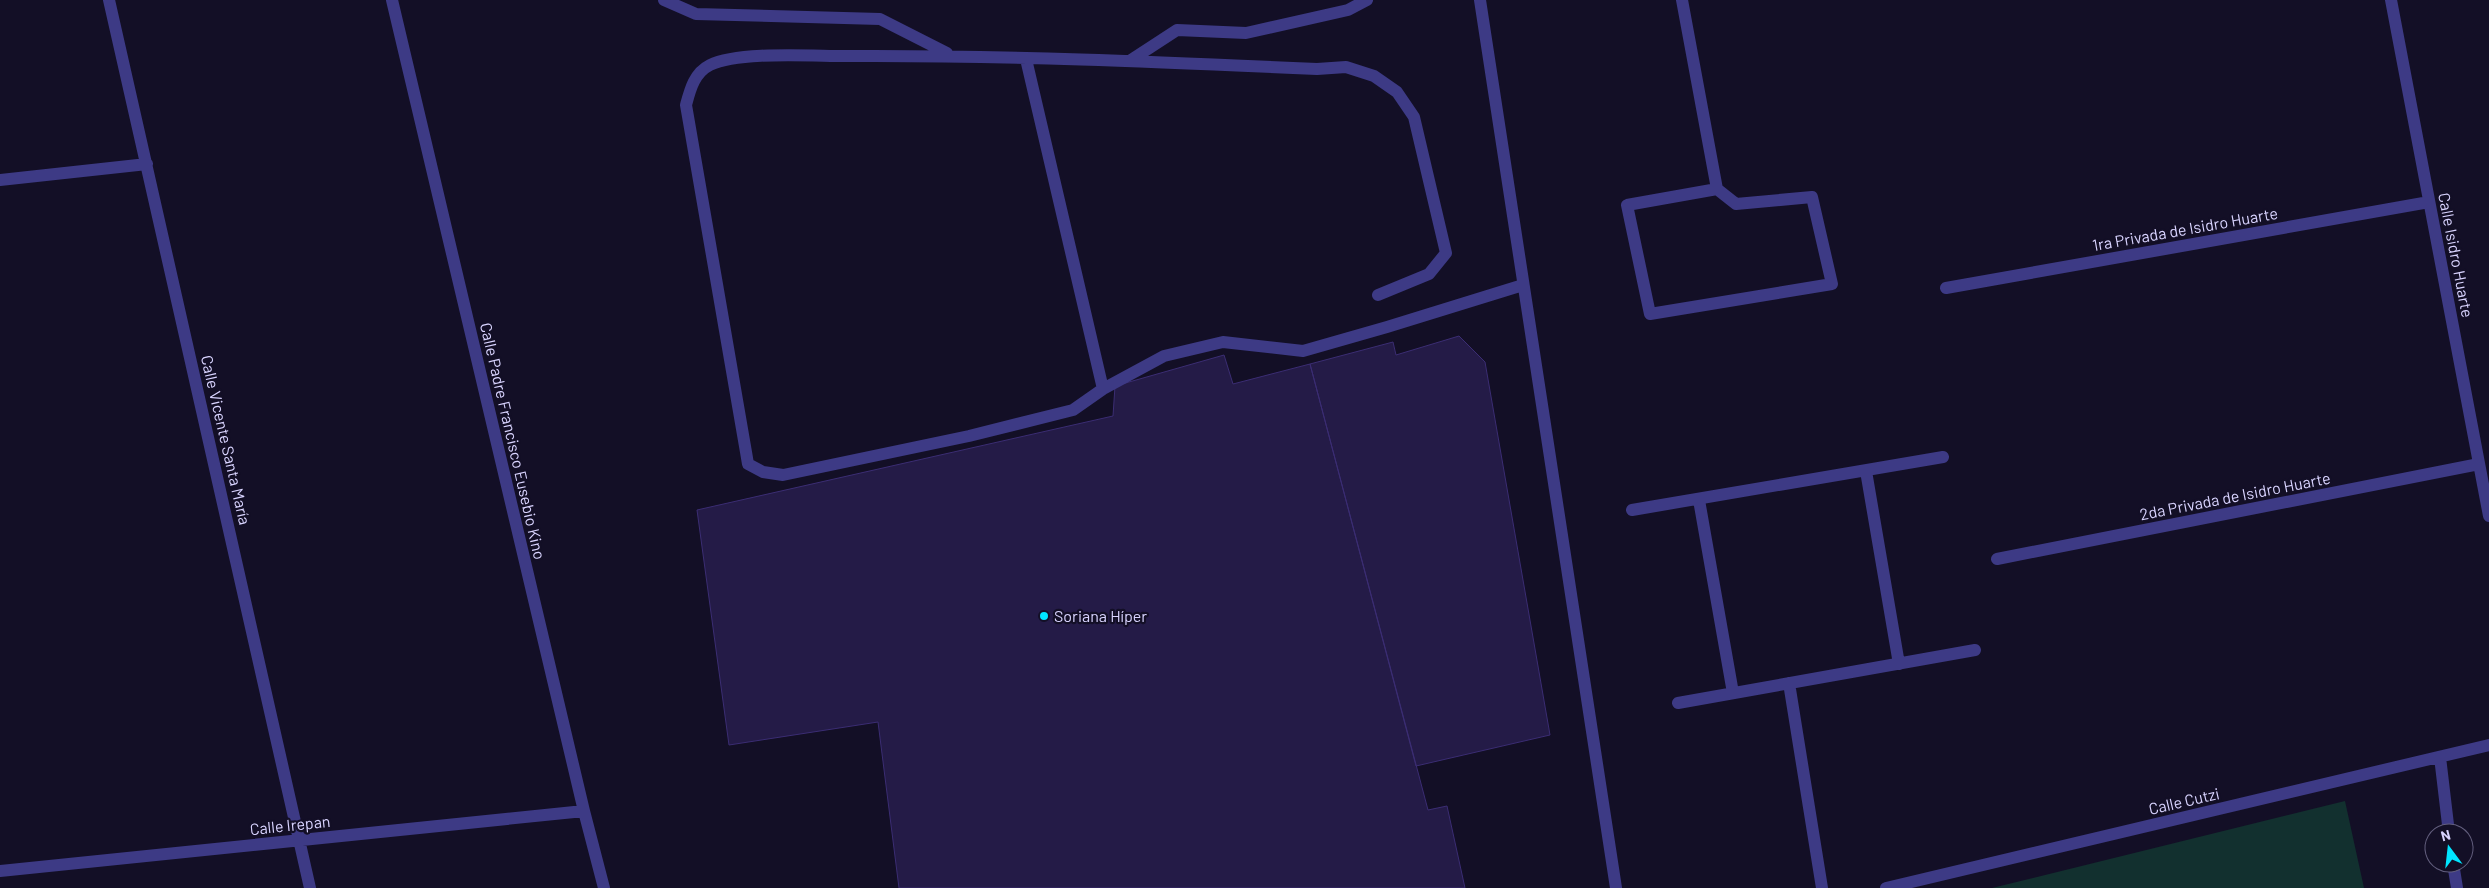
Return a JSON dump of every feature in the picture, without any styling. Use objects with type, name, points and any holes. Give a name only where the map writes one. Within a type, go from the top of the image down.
[{"type":"street","name":"Calle Vicente Santa María","points":[[110,0],[310,888]]},
{"type":"street","name":"Calle Padre Francisco Eusebio Kino","points":[[392,0],[584,811],[604,888]]},
{"type":"street","points":[[664,0],[696,14],[880,19],[950,55]]},
{"type":"street","points":[[1131,60],[1177,30],[1246,33],[1348,10],[1367,0]]},
{"type":"street","points":[[1480,0],[1616,888]]},
{"type":"street","points":[[1682,0],[1718,189],[1736,204],[1812,197],[1832,284],[1650,314],[1627,205],[1718,189]]},
{"type":"street","name":"Calle Isidro Huarte","points":[[2391,0],[2489,516]]},
{"type":"street","points":[[1378,295],[1429,274],[1446,253],[1414,117],[1397,92],[1374,76],[1346,67],[1317,69],[1131,60],[1026,59],[950,55],[736,57],[709,65],[692,82],[686,105],[748,464],[763,472],[783,475],[960,438],[1073,410],[1103,389],[1164,356],[1172,354],[1223,342],[1303,351],[1387,328],[1523,285]]},
{"type":"street","points":[[1026,59],[1103,389]]},
{"type":"street","points":[[0,180],[147,164]]},
{"type":"street","name":"1ra Privada de Isidro Huarte","points":[[1946,288],[2429,202]]},
{"type":"street","points":[[1632,510],[1943,457]]},
{"type":"street","name":"2da Privada de Isidro Huarte","points":[[1997,559],[2479,464]]},
{"type":"street","points":[[1866,471],[1899,664]]},
{"type":"street","points":[[1699,500],[1733,693]]},
{"type":"street","points":[[1678,703],[1975,650]]},
{"type":"street","points":[[1789,683],[1822,888]]},
{"type":"street","name":"Calle Cutzi","points":[[1886,888],[2489,745]]},
{"type":"street","points":[[2440,757],[2449,823]]},
{"type":"street","name":"Calle Irepan","points":[[0,871],[584,811]]},
{"type":"street","points":[[2454,873],[2456,888]]},
{"type":"green space","points":[[2345,801],[2364,888],[1992,888]]},
{"type":"building","points":[[1459,336],[1485,362],[1550,735],[1416,766],[1310,364],[1393,342],[1396,355]]},
{"type":"building","name":"Soriana Híper","points":[[1224,355],[1233,384],[1310,364],[1428,810],[1447,806],[1465,888],[899,888],[878,722],[729,745],[697,510],[1113,416],[1115,386]]},
{"type":"place","name":"Soriana Híper","points":[[1044,616]]}]
